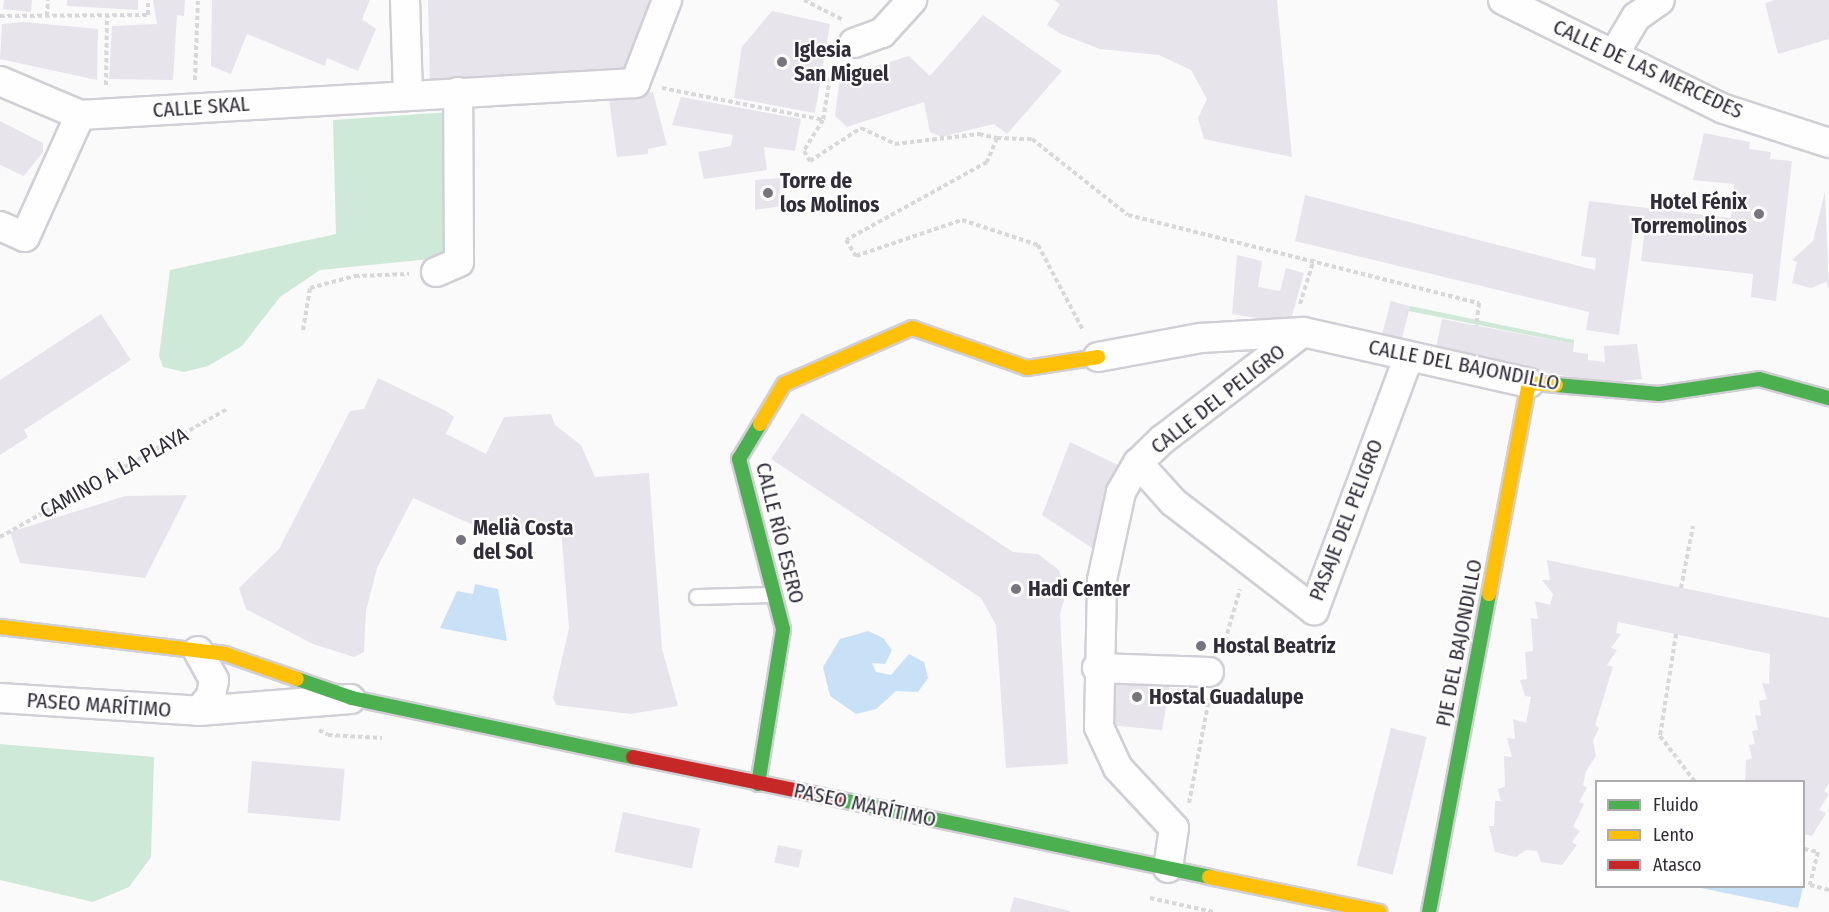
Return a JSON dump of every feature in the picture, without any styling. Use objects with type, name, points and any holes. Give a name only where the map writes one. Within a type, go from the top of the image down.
[{"type":"street","points":[[405,0],[408,94]]},
{"type":"street","name":"CALLE SKAL","points":[[0,81],[93,114],[408,94],[635,83],[667,0]]},
{"type":"street","points":[[854,43],[882,33],[912,0]]},
{"type":"street","name":"CALLE DE LAS MERCEDES","points":[[1503,0],[1724,110],[1829,143]]},
{"type":"street","points":[[1614,54],[1636,17],[1660,0]]},
{"type":"street","points":[[436,272],[459,262],[458,92]]},
{"type":"street","points":[[12,232],[93,114]]},
{"type":"street","name":"CALLE DEL BAJONDILLO","points":[[1098,357],[1301,319],[1410,356],[1529,382],[1659,394],[1759,379],[1829,398]]},
{"type":"street","name":"CALLE DEL PELIGRO","points":[[1168,867],[1174,828],[1118,768],[1099,727],[1097,668],[1102,580],[1121,492],[1138,463],[1301,319]]},
{"type":"street","name":"CALLE RÍO ESERO","points":[[758,783],[783,629],[739,459],[784,384],[912,328],[1027,369],[1098,357]]},
{"type":"street","name":"PASAJE DEL PELIGRO","points":[[1138,463],[1173,502],[1248,563],[1314,610],[1410,356]]},
{"type":"street","name":"PJE DEL BAJONDILLO","points":[[1429,912],[1529,382]]},
{"type":"street","name":"PASEO MARÍTIMO","points":[[0,627],[225,654],[352,698],[1379,912]]},
{"type":"street","name":"PASEO MARÍTIMO","points":[[198,651],[214,680],[211,696],[199,711]]},
{"type":"street","points":[[1097,668],[1213,674]]},
{"type":"street","name":"PASEO MARÍTIMO","points":[[0,698],[199,711],[352,698]]},
{"type":"lane","points":[[698,597],[773,595]]},
{"type":"path","points":[[47,16],[48,0]]},
{"type":"path","points":[[0,16],[148,15],[148,0]]},
{"type":"path","points":[[194,107],[198,0]]},
{"type":"path","points":[[804,0],[840,15]]},
{"type":"path","points":[[93,114],[107,16]]},
{"type":"path","points":[[854,43],[830,78],[823,120],[804,151],[810,160],[861,128],[895,144],[979,134],[998,138],[1032,139],[1128,215],[1314,259],[1479,303],[1476,326]]},
{"type":"path","points":[[687,93],[823,120]]},
{"type":"path","points":[[998,138],[987,162],[846,240],[856,256],[962,220],[1038,244],[1098,357]]},
{"type":"path","points":[[1301,319],[1314,259]]},
{"type":"path","points":[[303,330],[310,288],[355,276],[436,272]]},
{"type":"path","name":"CAMINO A LA PLAYA","points":[[0,537],[227,409]]},
{"type":"path","points":[[1681,588],[1693,526]]},
{"type":"path","points":[[1190,811],[1189,789],[1213,674],[1248,563]]},
{"type":"path","points":[[1676,634],[1660,736],[1693,780]]},
{"type":"path","points":[[1805,849],[1818,852],[1809,885],[1829,890]]},
{"type":"green space","points":[[451,112],[451,227],[440,258],[320,270],[280,297],[242,346],[208,366],[184,372],[163,367],[159,356],[170,270],[336,234],[333,120]]},
{"type":"green space","points":[[1410,306],[1574,340],[1574,344],[1409,311]]},
{"type":"green space","points":[[0,744],[154,757],[151,857],[129,887],[93,902],[0,880]]},
{"type":"water","points":[[475,584],[498,589],[507,641],[440,628],[457,591],[473,594]]},
{"type":"water","points":[[868,631],[883,638],[892,650],[885,664],[872,663],[876,672],[891,675],[909,654],[924,662],[928,678],[918,692],[896,691],[876,709],[856,714],[830,696],[823,667],[840,639]]},
{"type":"water","points":[[1701,888],[1803,888],[1798,908]]},
{"type":"building","points":[[4,0],[32,0],[31,12],[3,9]]},
{"type":"building","points":[[67,0],[138,0],[138,10],[67,6]]},
{"type":"building","points":[[153,0],[185,0],[184,16],[177,15],[173,80],[109,79],[112,26],[157,24]]},
{"type":"building","points":[[212,0],[370,0],[362,19],[376,29],[358,71],[327,58],[325,66],[247,34],[231,74],[211,66]]},
{"type":"building","points":[[428,0],[655,0],[635,71],[430,82]]},
{"type":"building","points":[[1054,0],[1277,0],[1292,157],[1204,139],[1198,118],[1207,99],[1191,70],[1159,55],[1100,49],[1061,34],[1047,25],[1060,4]]},
{"type":"building","points":[[1775,0],[1829,0],[1829,39],[1778,54],[1765,3]]},
{"type":"building","name":"Iglesia San Miguel","points":[[772,11],[830,24],[815,113],[734,98],[742,47]]},
{"type":"building","points":[[983,15],[1062,71],[1007,134],[994,124],[941,137],[930,132],[924,102],[847,127],[835,116],[840,77],[909,56],[930,76]]},
{"type":"building","points":[[23,22],[98,29],[97,80],[0,59],[2,24]]},
{"type":"building","points":[[653,92],[667,145],[648,149],[648,154],[617,157],[609,99]]},
{"type":"building","points":[[681,97],[801,119],[795,151],[764,147],[767,170],[704,179],[698,152],[731,146],[733,135],[672,125]]},
{"type":"building","points":[[0,121],[43,143],[43,152],[24,176],[0,165]]},
{"type":"building","points":[[1704,133],[1750,142],[1749,149],[1771,152],[1770,159],[1792,161],[1776,301],[1751,297],[1753,274],[1641,261],[1646,221],[1635,219],[1619,335],[1586,330],[1589,312],[1295,241],[1305,195],[1595,270],[1596,258],[1581,256],[1589,201],[1731,218],[1734,184],[1693,180]]},
{"type":"building","name":"Torre de los Molinos","points":[[780,178],[781,206],[755,210],[755,180]]},
{"type":"building","points":[[1825,191],[1829,289],[1826,282],[1811,288],[1792,283],[1797,262],[1792,260],[1813,241]]},
{"type":"building","points":[[1237,255],[1262,261],[1258,287],[1280,291],[1286,268],[1304,273],[1290,323],[1232,314]]},
{"type":"building","points":[[1391,301],[1410,306],[1399,347],[1380,342]]},
{"type":"building","points":[[101,314],[131,360],[24,430],[28,437],[0,455],[0,380]]},
{"type":"building","points":[[1442,319],[1574,344],[1573,352],[1588,354],[1588,360],[1605,362],[1604,346],[1637,344],[1642,379],[1605,383],[1435,353]]},
{"type":"building","points":[[378,378],[446,411],[454,417],[446,434],[486,454],[504,417],[551,414],[555,425],[581,445],[595,477],[649,473],[662,649],[678,706],[631,714],[556,705],[553,698],[569,628],[561,529],[491,533],[413,498],[377,568],[366,611],[364,652],[354,657],[313,644],[246,609],[239,588],[279,549],[350,411],[364,409]]},
{"type":"building","name":"Hadi Center","points":[[802,413],[1013,552],[1038,554],[1059,570],[1066,593],[1060,614],[1068,764],[1006,768],[996,625],[981,598],[771,459]]},
{"type":"building","points":[[1070,442],[1124,468],[1098,552],[1042,515]]},
{"type":"building","points":[[187,495],[145,578],[20,563],[10,532],[125,496]]},
{"type":"building","points":[[1547,560],[1829,618],[1829,783],[1824,791],[1829,794],[1819,810],[1826,813],[1812,836],[1805,834],[1805,780],[1745,780],[1746,760],[1752,758],[1749,745],[1755,744],[1752,731],[1758,730],[1755,715],[1761,716],[1759,701],[1767,699],[1762,683],[1769,684],[1770,654],[1618,622],[1616,633],[1621,634],[1611,648],[1617,650],[1607,665],[1613,667],[1595,725],[1599,728],[1593,741],[1596,756],[1586,771],[1583,785],[1587,788],[1579,802],[1584,804],[1573,827],[1580,831],[1572,842],[1577,845],[1562,865],[1541,862],[1537,851],[1526,850],[1516,857],[1495,852],[1489,826],[1494,826],[1495,801],[1501,801],[1498,789],[1505,787],[1504,756],[1512,757],[1507,738],[1515,739],[1513,719],[1526,723],[1531,697],[1525,696],[1520,680],[1527,679],[1525,652],[1533,651],[1531,618],[1538,619],[1535,601],[1550,605],[1553,594],[1542,580],[1550,580]]},
{"type":"building","name":"Hostal Guadalupe","points":[[1107,675],[1171,677],[1162,730],[1108,725]]},
{"type":"building","points":[[1391,728],[1427,737],[1393,875],[1357,866]]},
{"type":"building","points":[[252,761],[345,769],[340,821],[247,813]]},
{"type":"building","points":[[623,812],[700,828],[692,869],[614,852]]},
{"type":"building","points":[[778,845],[802,850],[799,868],[774,863]]},
{"type":"building","points":[[1014,897],[1070,911],[1070,912],[1010,912]]},
{"type":"traffic: fast","points":[[1556,385],[1659,394],[1759,379],[1829,398]]},
{"type":"traffic: fast","points":[[758,784],[783,629],[739,459],[760,424]]},
{"type":"traffic: fast","points":[[1429,912],[1489,594]]},
{"type":"traffic: fast","points":[[297,679],[352,698],[633,757]]},
{"type":"traffic: fast","points":[[837,799],[1209,877]]},
{"type":"traffic: slow","points":[[760,424],[784,384],[912,328],[1027,368],[1098,357]]},
{"type":"traffic: slow","points":[[1489,594],[1529,383],[1556,385]]},
{"type":"traffic: slow","points":[[0,627],[225,654],[297,679]]},
{"type":"traffic: slow","points":[[1209,877],[1379,912]]},
{"type":"traffic: jam","points":[[633,757],[837,799]]},
{"type":"place","name":"Iglesia San Miguel","points":[[782,62]]},
{"type":"place","name":"Torre de los Molinos","points":[[768,193]]},
{"type":"place","name":"Hotel Fénix Torremolinos","points":[[1759,214]]},
{"type":"place","name":"Melià Costa del Sol","points":[[461,540]]},
{"type":"place","name":"Hadi Center","points":[[1016,589]]},
{"type":"place","name":"Hostal Beatríz","points":[[1201,646]]},
{"type":"place","name":"Hostal Guadalupe","points":[[1137,697]]}]
